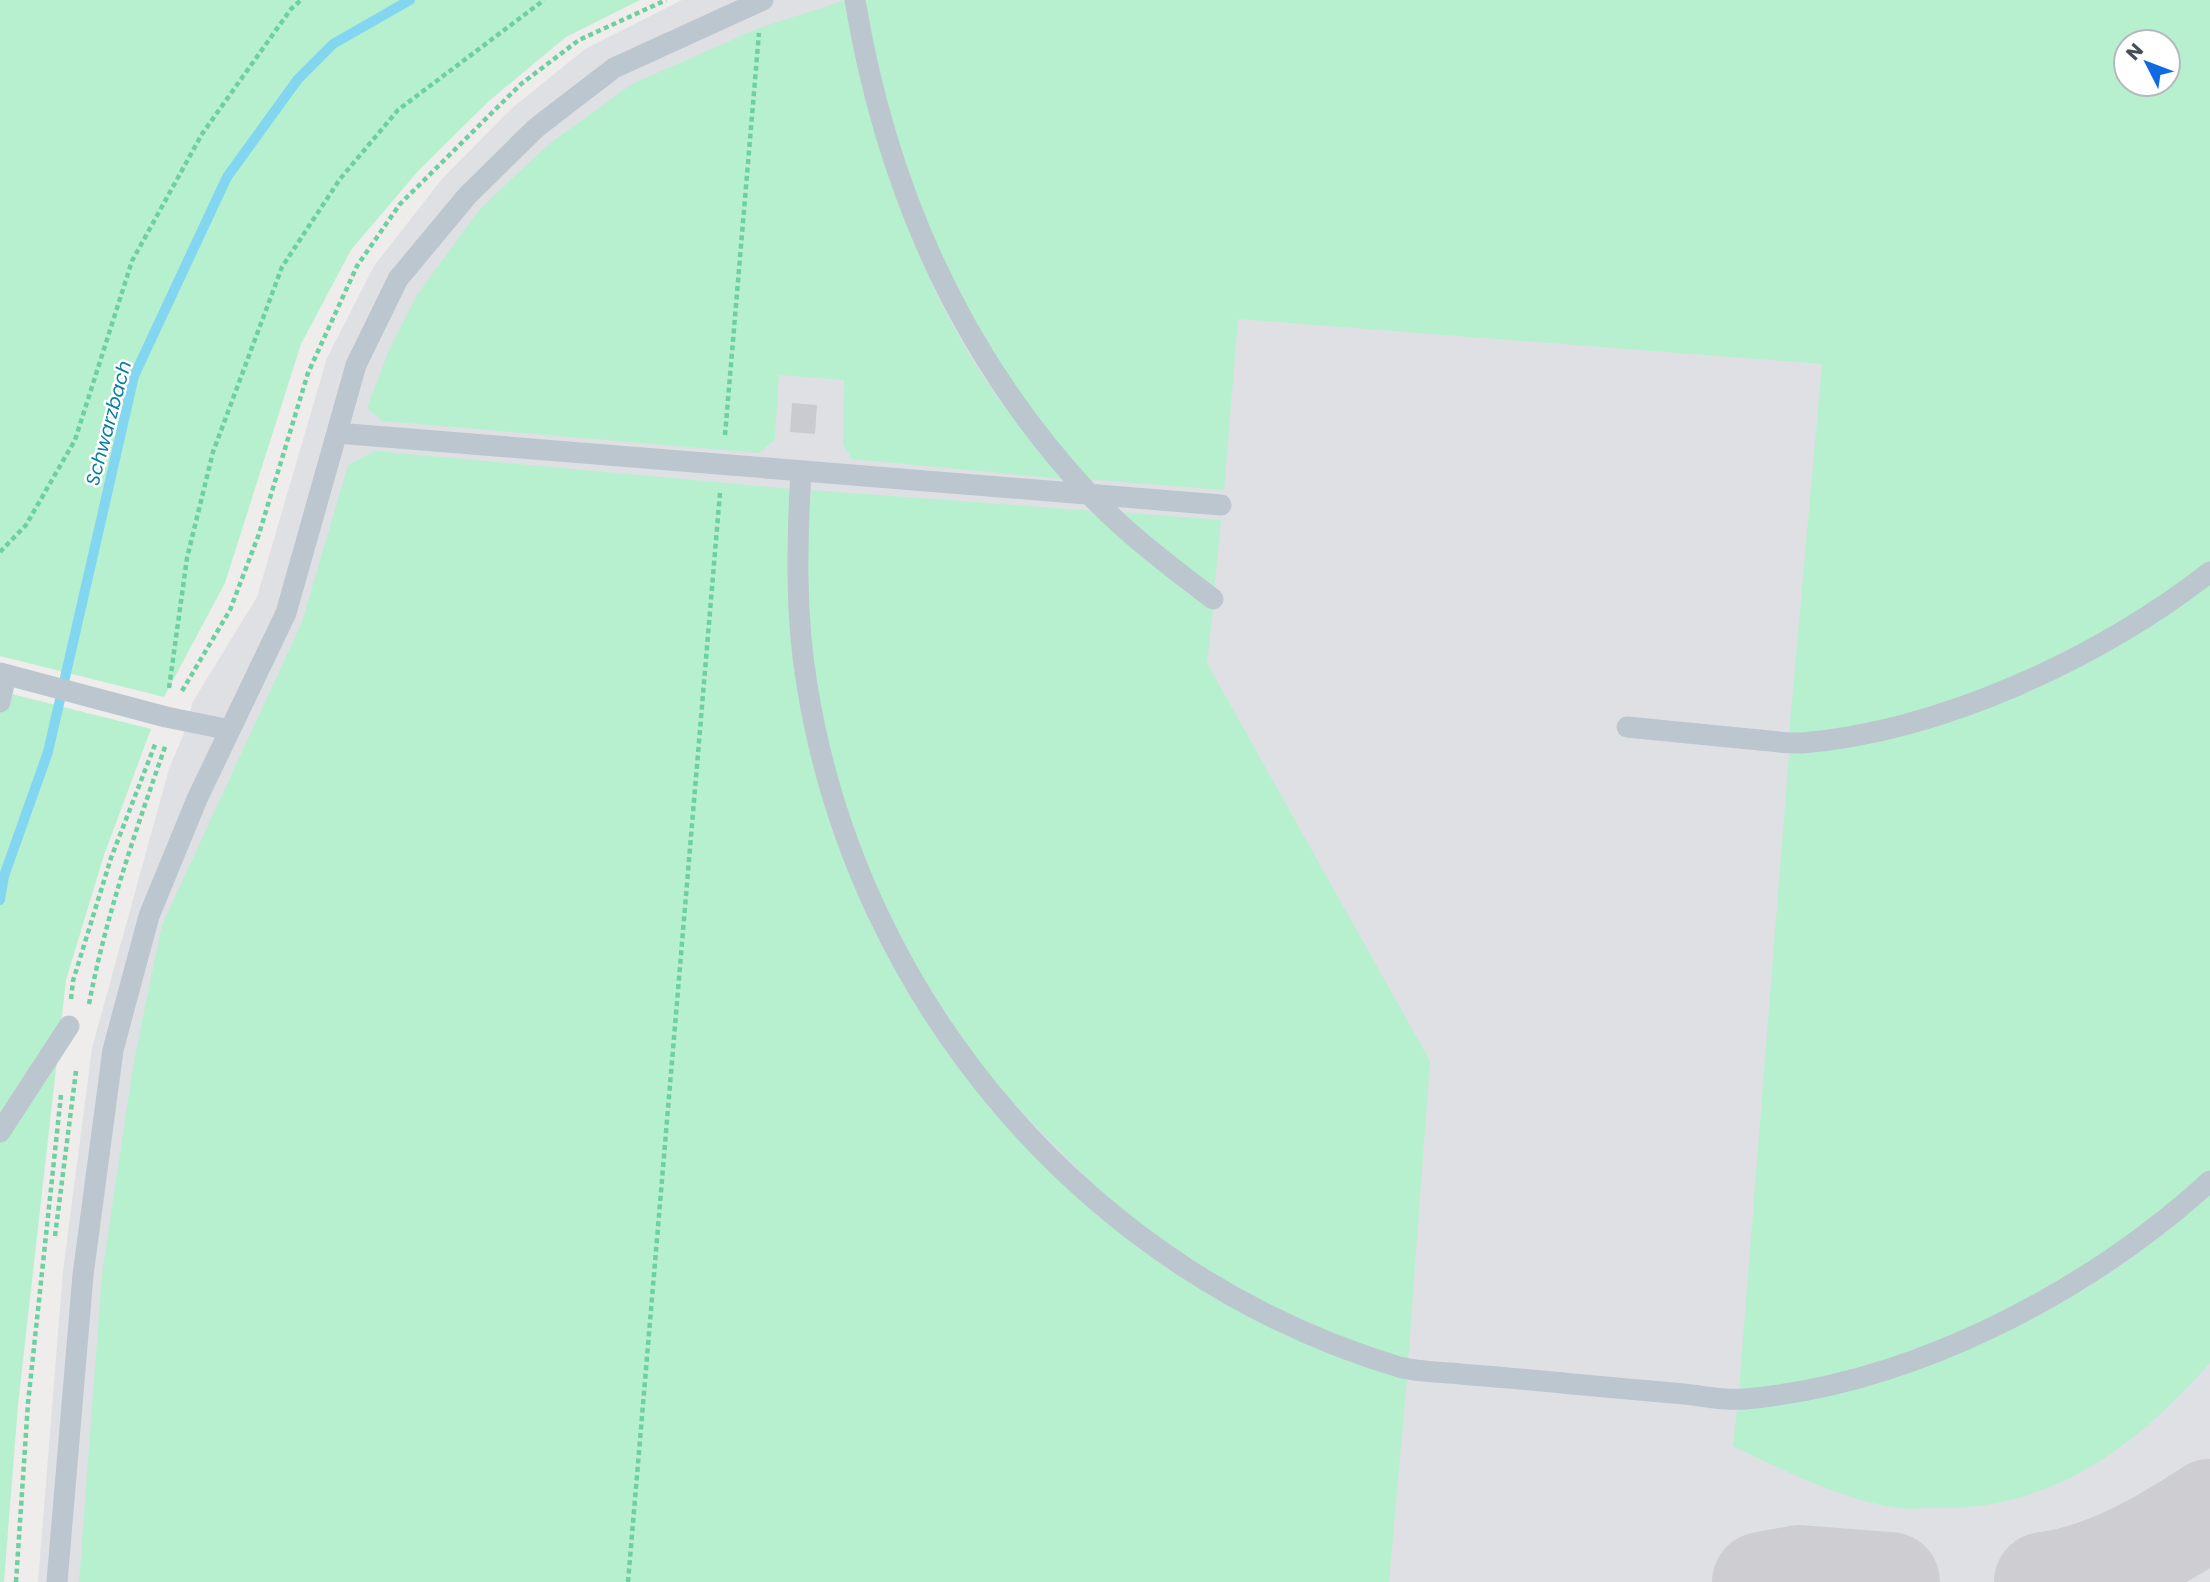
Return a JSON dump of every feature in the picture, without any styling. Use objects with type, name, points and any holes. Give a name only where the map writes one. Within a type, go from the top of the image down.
[{"type":"lane","points":[[57,1582],[83,1275],[113,1050],[149,916],[197,799],[286,613],[356,365],[398,279],[467,196],[536,128],[614,68],[763,0]]},
{"type":"lane","points":[[855,0],[882,128],[927,250],[990,365],[1028,419],[1092,496],[1163,561],[1213,599]]},
{"type":"lane","points":[[337,433],[1221,505]]},
{"type":"lane","points":[[801,471],[796,556],[799,620],[818,746],[857,869],[883,928],[913,984],[985,1089],[1072,1181],[1172,1259],[1282,1322],[1340,1347],[1406,1369],[1741,1400],[1876,1372],[1941,1350],[2004,1322],[2123,1253],[2210,1181]]},
{"type":"lane","points":[[1627,727],[1800,743],[1869,732],[1936,715],[2001,692],[2064,664],[2125,631],[2210,572]]},
{"type":"lane","points":[[0,702],[3,674],[166,717],[230,730]]},
{"type":"lane","points":[[0,1132],[69,1026]]},
{"type":"path","points":[[0,552],[26,525],[75,440],[138,249],[202,134],[291,9],[301,0]]},
{"type":"path","points":[[166,717],[187,558],[213,452],[282,267],[340,179],[398,110],[544,0]]},
{"type":"path","points":[[628,1582],[759,28]]},
{"type":"shaded area","points":[[682,0],[2210,0],[2210,1582],[38,1582],[63,1271],[92,1048],[169,769],[189,721],[192,703],[257,597],[327,358],[374,266],[442,179],[511,109],[585,49]]},
{"type":"green space","points":[[0,0],[640,0],[566,37],[489,101],[418,171],[351,250],[301,344],[225,583],[164,697],[0,656]]},
{"type":"green space","points":[[846,0],[877,133],[890,176],[940,302],[997,396],[1064,479],[852,459],[843,444],[844,380],[779,375],[775,439],[759,453],[382,421],[367,408],[389,350],[417,295],[480,209],[549,144],[632,84],[759,28]]},
{"type":"green space","points":[[866,0],[2210,0],[2210,566],[2112,634],[2017,683],[1905,719],[1789,735],[1822,364],[1238,319],[1224,490],[1086,479],[1030,413],[933,254],[878,81]]},
{"type":"green space","points":[[375,451],[792,489],[797,655],[811,753],[839,845],[876,933],[922,1014],[977,1090],[1040,1160],[1110,1223],[1187,1279],[1270,1327],[1320,1350],[1407,1379],[1389,1582],[79,1582],[102,1274],[134,1061],[162,925],[302,622],[348,465]]},
{"type":"green space","points":[[811,490],[1095,511],[1213,610],[1207,663],[1430,1061],[1408,1362],[1278,1314],[1133,1225],[967,1056],[854,854],[810,666],[806,566]]},
{"type":"green space","points":[[1118,512],[1221,520],[1214,591]]},
{"type":"green space","points":[[2210,582],[2210,1172],[2091,1267],[1962,1333],[1825,1380],[1739,1390],[1789,754],[1908,735],[2024,694],[2119,646]]},
{"type":"green space","points":[[4,692],[151,729],[104,855],[66,980],[18,1405],[4,1582],[0,1582],[0,711]]},
{"type":"green space","points":[[2210,1194],[2210,1363],[2152,1422],[2121,1447],[2088,1468],[2053,1486],[2016,1498],[1976,1506],[1902,1508],[1872,1503],[1831,1490],[1733,1446],[1737,1410],[1887,1376],[1991,1339],[2069,1299],[2106,1275],[2177,1223]]},
{"type":"building","points":[[792,403],[817,405],[815,434],[790,432]]},
{"type":"waterway","name":"Schwarzbach","points":[[0,900],[4,876],[48,752],[134,376],[227,177],[298,79],[333,44],[410,0]]},
{"type":"taxiway","points":[[2044,1582],[2088,1572],[2131,1555],[2210,1509]]},
{"type":"taxiway","points":[[1762,1582],[1800,1575],[1890,1582]]}]
